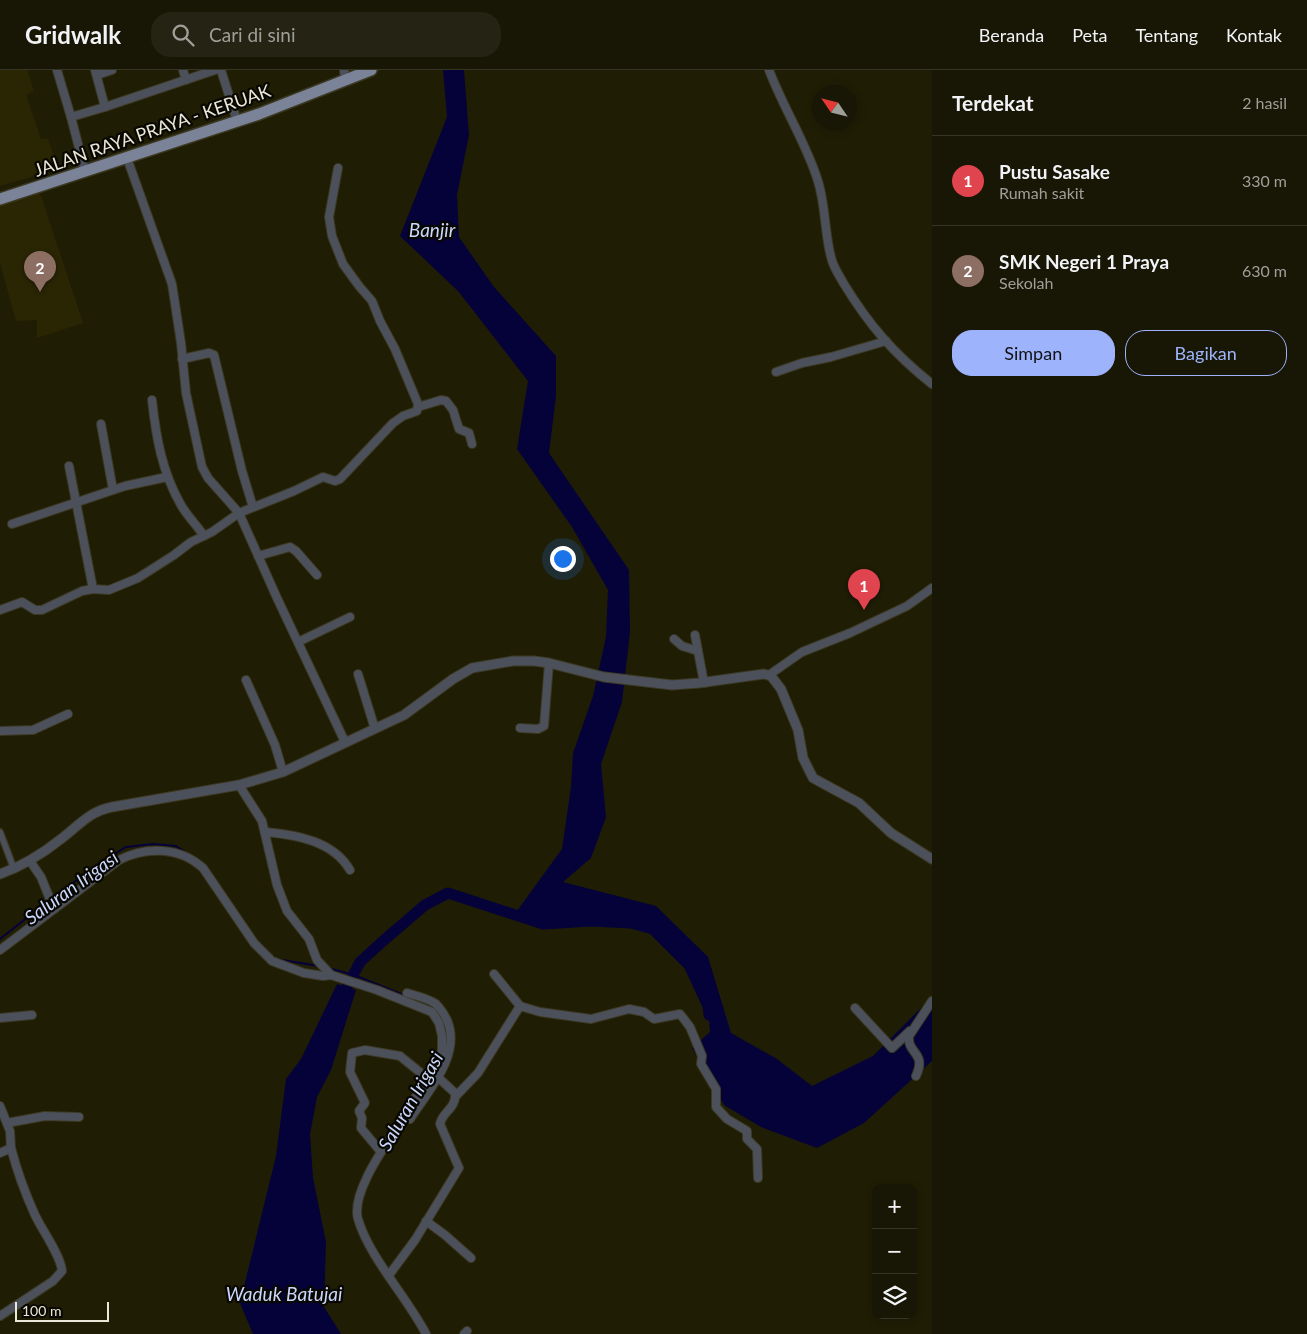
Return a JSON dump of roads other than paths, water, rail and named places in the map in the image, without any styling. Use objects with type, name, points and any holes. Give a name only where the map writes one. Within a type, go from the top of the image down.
[{"type":"main road","name":"JALAN RAYA PRAYA - KERUAK","points":[[0,199],[237,121],[344,75],[371,70]]},
{"type":"street","points":[[57,70],[85,171]]},
{"type":"street","points":[[105,107],[96,73],[112,70]]},
{"type":"street","points":[[183,70],[186,80]]},
{"type":"street","points":[[71,117],[215,70]]},
{"type":"street","points":[[221,70],[237,121]]},
{"type":"street","points":[[769,70],[817,177],[825,215],[830,257],[834,266],[858,307],[886,341],[903,360],[932,384]]},
{"type":"street","points":[[127,158],[172,284],[186,393],[202,467],[212,484],[239,513],[345,742]]},
{"type":"street","points":[[338,168],[329,217],[332,236],[343,264],[372,301],[395,349],[418,407]]},
{"type":"street","points":[[776,372],[802,363],[831,357],[886,341]]},
{"type":"street","points":[[182,359],[209,353],[214,355],[240,464],[253,507]]},
{"type":"street","points":[[152,400],[160,454],[167,477],[183,508],[204,536]]},
{"type":"street","points":[[0,610],[22,602],[35,610],[42,610],[71,595],[93,589],[109,590],[138,578],[239,513],[294,491],[322,477],[335,481],[342,478],[393,423],[403,416],[416,412],[418,407],[441,400],[446,401],[451,406],[459,430],[469,433],[472,444]]},
{"type":"street","points":[[102,424],[113,490]]},
{"type":"street","points":[[69,466],[93,589]]},
{"type":"street","points":[[12,524],[113,490],[167,477]]},
{"type":"street","points":[[258,556],[290,547],[296,551],[317,575]]},
{"type":"street","points":[[769,675],[802,652],[856,631],[907,606],[932,588]]},
{"type":"street","points":[[298,642],[350,617]]},
{"type":"street","points":[[695,635],[704,683]]},
{"type":"street","points":[[674,639],[682,646],[698,651]]},
{"type":"street","points":[[0,874],[30,861],[63,838],[85,818],[98,811],[112,806],[239,785],[283,772],[404,715],[453,679],[472,668],[534,661],[604,677],[672,685],[704,683],[764,674],[769,675],[781,689],[798,730],[803,758],[812,778],[859,802],[891,833],[932,859]]},
{"type":"street","points":[[520,728],[538,729],[544,726],[549,663]]},
{"type":"street","points":[[358,674],[374,729]]},
{"type":"street","points":[[246,680],[275,745],[283,772]]},
{"type":"street","points":[[0,731],[33,730],[68,714]]},
{"type":"street","points":[[239,785],[257,811],[266,832],[271,859],[284,904],[292,919],[312,944],[317,960],[328,971],[378,990],[419,1001]]},
{"type":"street","points":[[0,832],[14,869]]},
{"type":"street","points":[[266,832],[299,837],[324,846],[336,852],[346,862],[350,870]]},
{"type":"street","points":[[0,950],[124,858],[140,853],[160,851],[174,852],[191,859],[203,868],[254,943],[272,961],[304,973],[323,976],[328,971]]},
{"type":"street","points":[[30,861],[41,877],[54,910]]},
{"type":"street","points":[[494,974],[520,1006],[540,1012],[591,1019],[629,1009],[644,1012],[654,1019],[680,1014],[690,1027],[702,1056],[701,1064],[716,1089],[716,1107],[726,1119],[747,1131],[747,1139],[757,1149],[758,1178]]},
{"type":"street","points":[[407,993],[435,1015],[441,1029],[443,1041],[442,1053],[433,1075],[410,1119]]},
{"type":"street","points":[[855,1008],[892,1048],[914,1028],[932,1001]]},
{"type":"street","points":[[390,1273],[426,1221],[458,1168],[440,1124],[442,1118],[453,1105],[455,1097],[478,1073],[520,1006]]},
{"type":"street","points":[[0,1018],[32,1015]]},
{"type":"street","points":[[914,1028],[910,1043],[920,1064],[916,1076]]},
{"type":"street","points":[[381,1152],[361,1128],[362,1118],[359,1111],[365,1103],[350,1072],[352,1053],[365,1050],[400,1056],[451,1088],[455,1097]]},
{"type":"street","points":[[426,1334],[390,1273],[368,1242],[360,1225],[357,1212],[358,1202],[370,1170],[433,1075]]},
{"type":"street","points":[[0,1106],[7,1123],[11,1148],[17,1168],[35,1215],[59,1261],[62,1271],[53,1281],[0,1316]]},
{"type":"street","points":[[7,1123],[45,1116],[79,1117]]},
{"type":"street","points":[[0,1153],[11,1148]]},
{"type":"street","points":[[426,1221],[471,1258]]},
{"type":"water","name":"Banjir","points":[[443,70],[464,70],[469,135],[457,195],[459,237],[494,287],[556,356],[556,396],[549,453],[629,570],[630,632],[622,702],[601,764],[606,817],[591,858],[563,882],[656,906],[708,957],[731,1033],[777,1059],[812,1086],[873,1056],[932,997],[932,1061],[864,1123],[817,1148],[761,1127],[724,1105],[692,1048],[710,1032],[708,1006],[689,965],[653,929],[631,923],[591,921],[543,924],[514,915],[562,849],[571,787],[573,753],[593,696],[606,637],[608,590],[572,527],[517,449],[528,381],[458,291],[400,236],[447,117]]},
{"type":"water","name":"Waduk Batujai","points":[[337,984],[356,990],[331,1070],[317,1097],[310,1134],[313,1178],[326,1242],[324,1307],[341,1334],[253,1334],[240,1303],[276,1156],[286,1079],[301,1059]]},
{"type":"waterway","name":"Saluran Irigasi","points":[[53,898],[98,864],[126,847],[153,844],[176,846],[188,854]]},
{"type":"waterway","points":[[347,987],[360,962],[425,905],[448,893],[543,924],[591,921],[631,923],[653,929],[689,965],[708,1006],[709,1015]]},
{"type":"waterway","name":"Saluran Irigasi","points":[[0,939],[47,902]]},
{"type":"waterway","name":"Saluran Irigasi","points":[[273,956],[276,959],[319,966]]},
{"type":"waterway","name":"Saluran Irigasi","points":[[328,968],[354,975],[406,996]]},
{"type":"waterway","name":"Saluran Irigasi","points":[[413,998],[433,1008],[434,1011]]},
{"type":"place","name":"SMK Negeri 1 Praya","points":[[40,292]]},
{"type":"place","name":"Pustu Sasake","points":[[864,610]]}]
